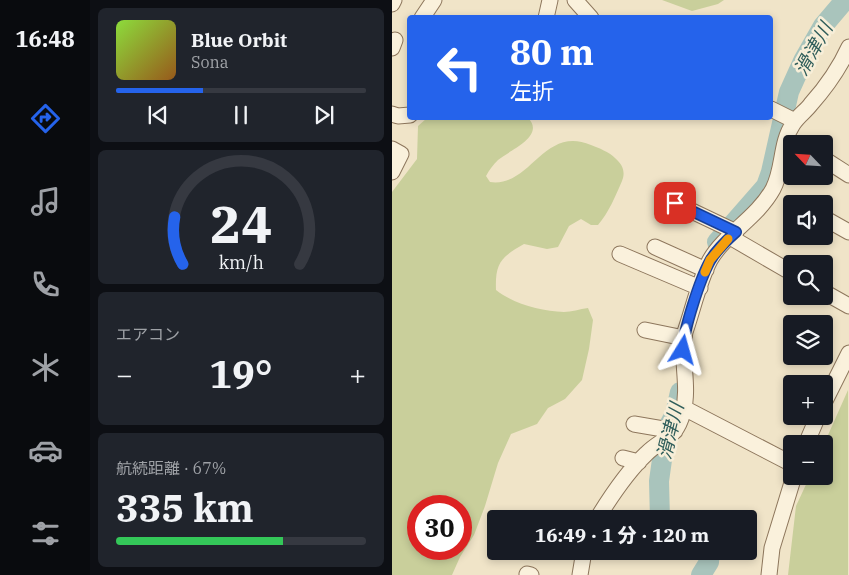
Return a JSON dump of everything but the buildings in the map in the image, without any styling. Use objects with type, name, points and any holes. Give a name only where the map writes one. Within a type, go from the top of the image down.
[{"type":"street","points":[[392,4],[394,0]]},
{"type":"street","points":[[424,15],[434,0]]},
{"type":"street","points":[[547,15],[550,0]]},
{"type":"street","points":[[575,0],[588,15]]},
{"type":"street","points":[[793,135],[794,121],[810,106],[832,80],[848,47]]},
{"type":"street","points":[[773,110],[794,121]]},
{"type":"street","points":[[392,114],[407,115]]},
{"type":"street","points":[[392,149],[401,154],[392,172]]},
{"type":"street","points":[[604,510],[622,482],[646,454],[670,438],[675,431],[684,408],[686,382],[684,338],[710,260],[757,212],[777,181],[783,166]]},
{"type":"street","points":[[833,166],[848,175]]},
{"type":"street","points":[[675,203],[733,235],[783,267]]},
{"type":"street","points":[[833,223],[848,232]]},
{"type":"street","points":[[655,247],[706,270]]},
{"type":"street","points":[[620,254],[700,288]]},
{"type":"street","points":[[833,297],[848,306]]},
{"type":"street","points":[[645,330],[684,338]]},
{"type":"street","points":[[833,386],[848,357]]},
{"type":"street","points":[[684,408],[783,459]]},
{"type":"street","points":[[634,424],[675,431]]},
{"type":"street","points":[[623,458],[639,462]]},
{"type":"street","points":[[769,575],[775,540],[791,485]]},
{"type":"street","points":[[580,575],[582,560]]},
{"type":"street","points":[[527,574],[531,575]]},
{"type":"green space","points":[[662,0],[724,0],[718,4],[692,11]]},
{"type":"green space","points":[[425,120],[529,120],[533,131],[530,137],[494,164],[486,176],[490,182],[504,181],[516,176],[549,150],[561,143],[575,141],[607,152],[623,168],[622,181],[614,199],[598,225],[591,225],[581,219],[569,226],[558,247],[547,249],[524,244],[505,257],[498,267],[496,290],[511,299],[528,306],[555,311],[567,312],[588,308],[593,320],[589,349],[582,380],[565,399],[548,408],[537,424],[511,434],[498,463],[485,506],[472,538],[472,495],[407,495],[407,560],[459,560],[452,575],[392,575],[392,192],[417,159],[418,126]]},
{"type":"green space","points":[[848,390],[848,575],[788,575],[796,506],[806,485],[833,485],[833,435],[828,435]]},
{"type":"waterway","name":"滑津川","points":[[717,242],[766,186],[771,172],[789,92],[803,61],[823,26],[845,0]]},
{"type":"waterway","name":"滑津川","points":[[660,510],[659,481],[666,431],[675,414],[680,392]]},
{"type":"waterway","name":"滑津川","points":[[701,575],[709,560]]},
{"type":"slow traffic","points":[[705,272],[710,260],[728,239]]},
{"type":"route","points":[[675,203],[736,232],[710,260],[684,332],[683,350]]}]
